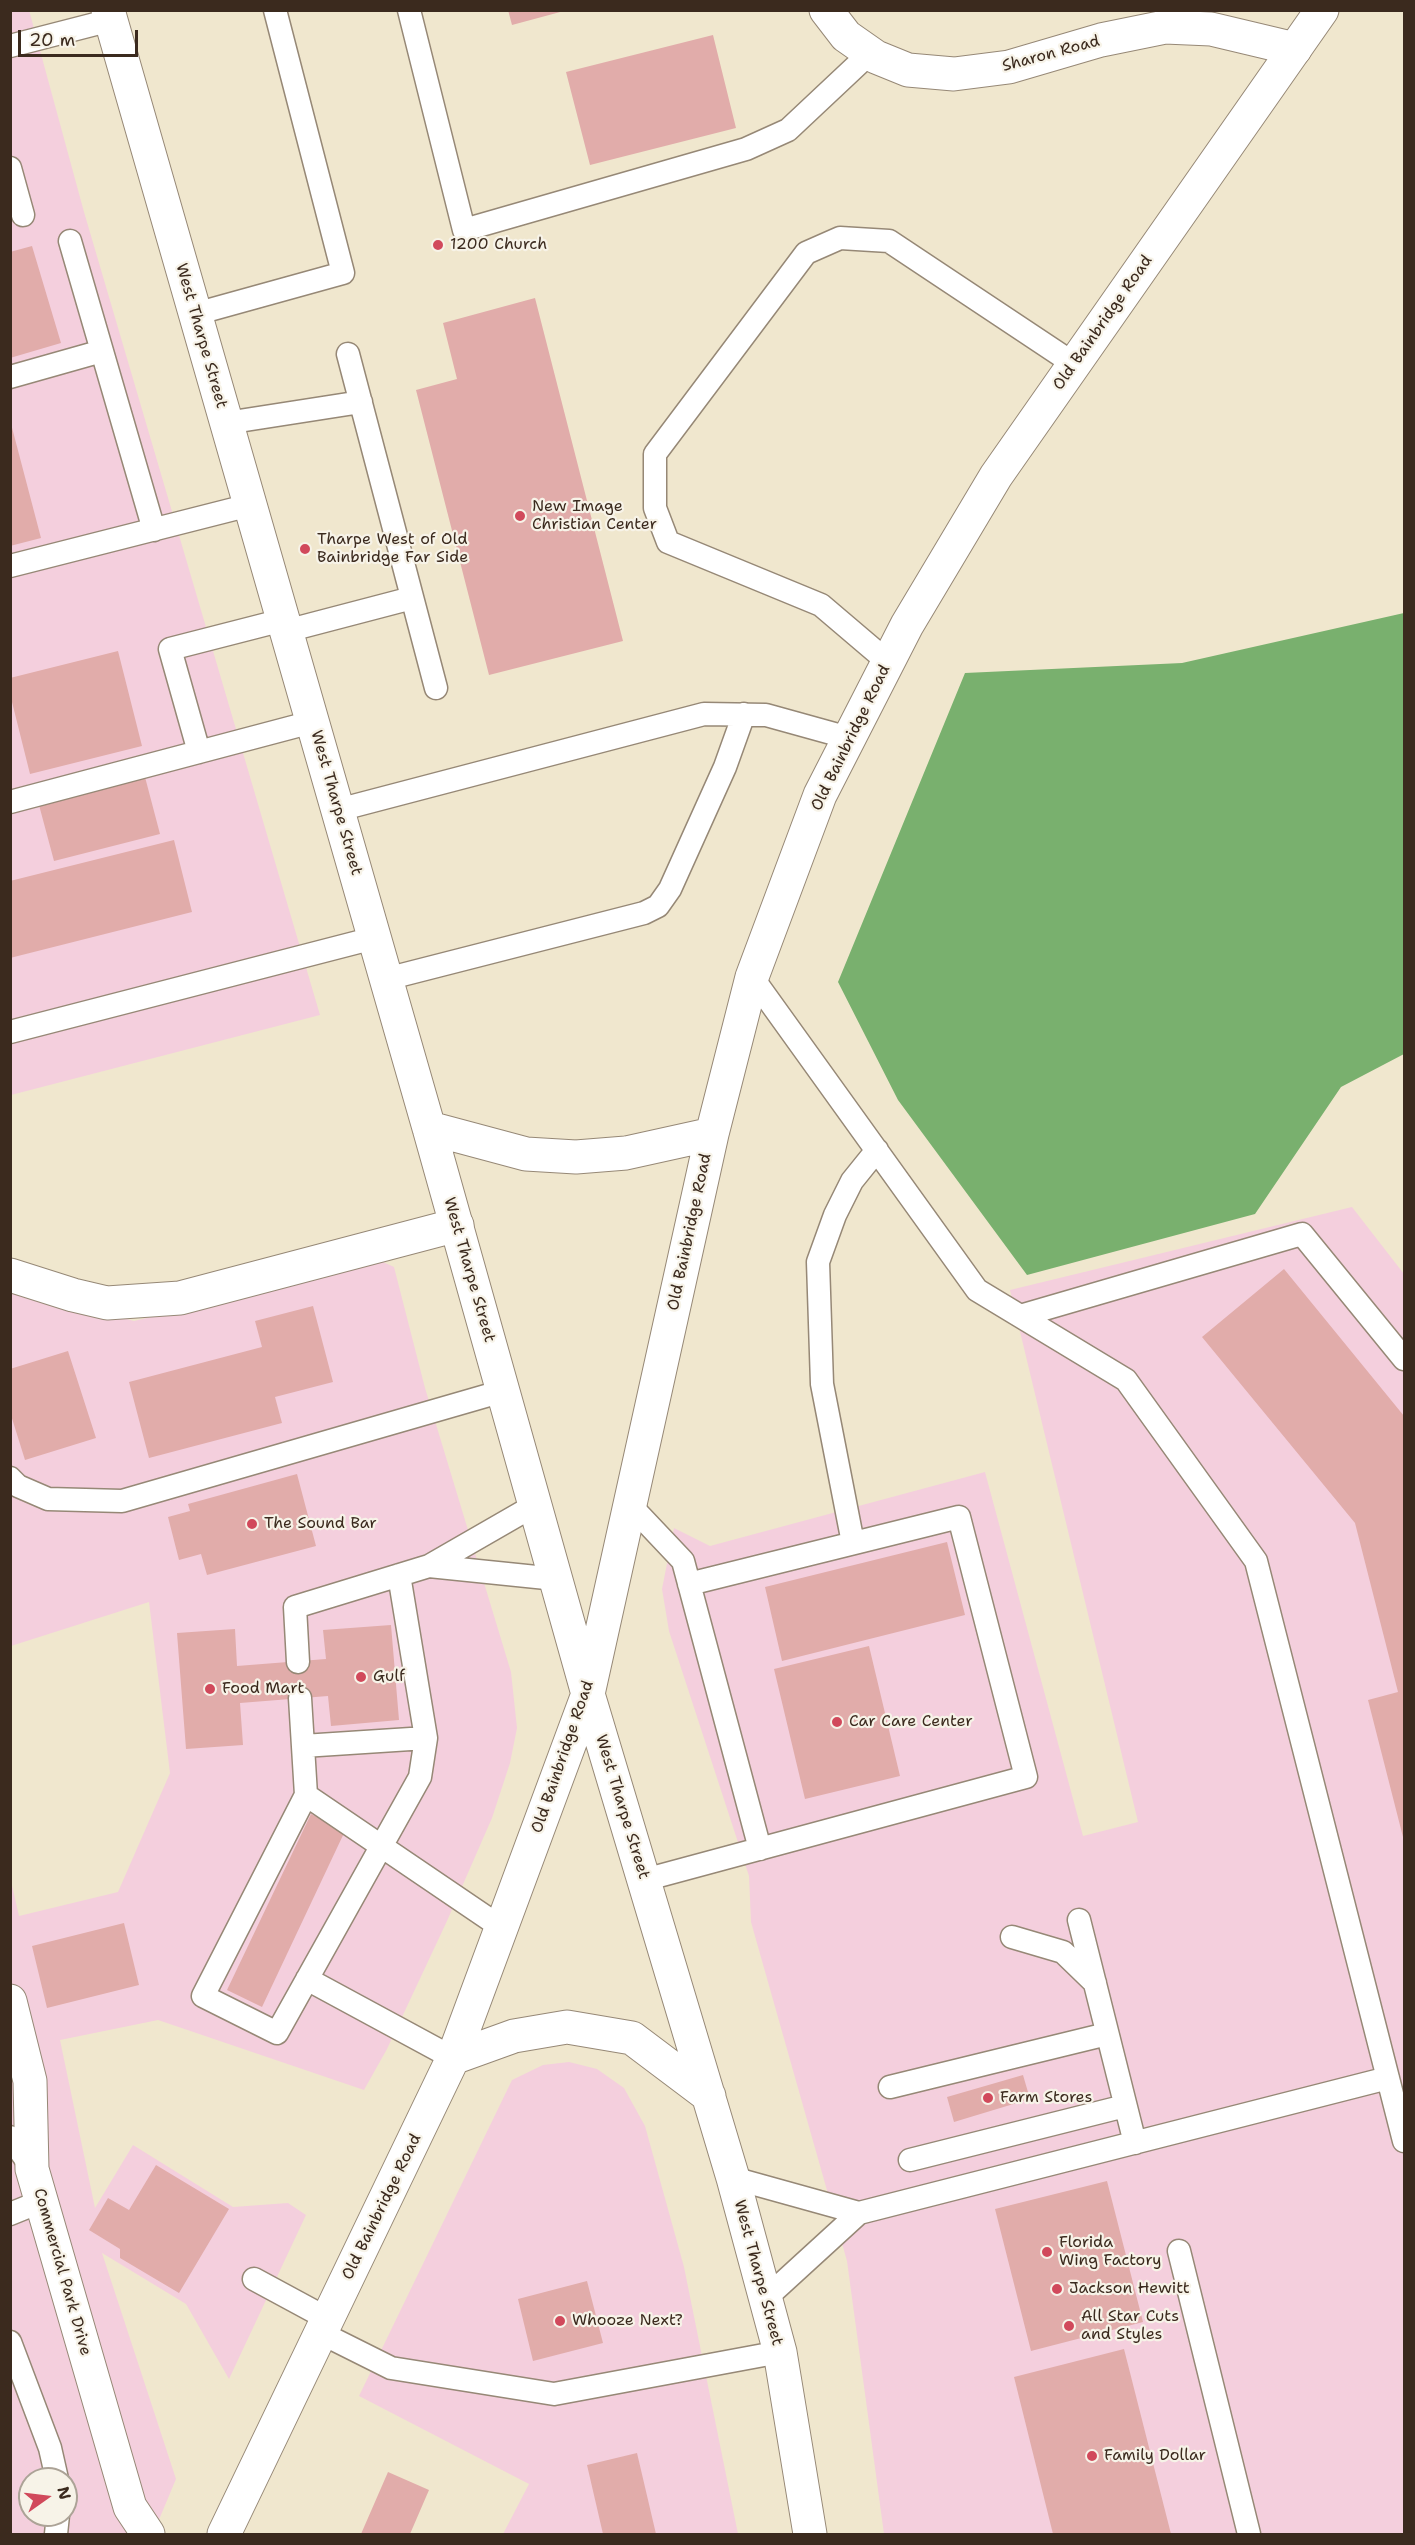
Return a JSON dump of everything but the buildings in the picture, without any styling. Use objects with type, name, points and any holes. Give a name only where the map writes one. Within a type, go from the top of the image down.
[{"type":"main road","name":"Sharon Road","points":[[826,10],[846,36],[870,53],[908,70],[954,74],[1009,67],[1101,40],[1165,27],[1211,29],[1295,48]]},
{"type":"main road","name":"Old Bainbridge Road","points":[[224,2535],[453,2058],[588,1694],[712,1134],[752,977],[820,795],[907,625],[996,476],[1322,10]]},
{"type":"main road","name":"West Tharpe Street","points":[[109,15],[457,1225],[588,1694],[733,2178],[780,2352],[810,2535]]},
{"type":"main road","points":[[429,1128],[526,1154],[576,1157],[626,1153],[712,1134]]},
{"type":"main road","points":[[10,1275],[107,1303],[180,1298],[457,1225]]},
{"type":"main road","name":"Commercial Park Drive","points":[[10,2001],[30,2081],[33,2169],[130,2507],[148,2535]]},
{"type":"main road","points":[[453,2058],[514,2036],[567,2027],[632,2038],[710,2096]]},
{"type":"lane","points":[[195,314],[343,273],[275,10]]},
{"type":"lane","points":[[409,10],[464,230],[746,149],[788,130],[870,53]]},
{"type":"lane","points":[[10,46],[109,15]]},
{"type":"lane","points":[[10,168],[23,214]]},
{"type":"lane","points":[[888,662],[821,605],[668,542],[655,508],[655,454],[806,253],[840,238],[889,241],[1074,364]]},
{"type":"lane","points":[[70,240],[154,530]]},
{"type":"lane","points":[[10,377],[102,351]]},
{"type":"lane","points":[[348,354],[436,688]]},
{"type":"lane","points":[[226,423],[361,402]]},
{"type":"lane","points":[[10,566],[250,505]]},
{"type":"lane","points":[[199,752],[170,649],[412,598]]},
{"type":"lane","points":[[338,810],[704,714],[766,715],[849,738]]},
{"type":"lane","points":[[386,979],[644,914],[658,906],[670,889],[725,767],[744,714]]},
{"type":"lane","points":[[10,802],[312,722]]},
{"type":"lane","points":[[10,1032],[374,938]]},
{"type":"lane","points":[[752,977],[977,1290],[1126,1380],[1256,1561],[1404,2141]]},
{"type":"lane","points":[[853,1543],[822,1384],[818,1262],[835,1215],[852,1181],[877,1150]]},
{"type":"lane","points":[[1020,1316],[1302,1234],[1404,1359]]},
{"type":"lane","points":[[10,1478],[18,1486],[48,1499],[122,1501],[503,1391]]},
{"type":"lane","points":[[298,1662],[295,1607],[429,1566],[536,1505]]},
{"type":"lane","points":[[630,1505],[683,1561],[760,1849]]},
{"type":"lane","points":[[644,1880],[1026,1778],[959,1517],[689,1584]]},
{"type":"lane","points":[[429,1566],[556,1579]]},
{"type":"lane","points":[[300,1698],[306,1795],[203,1996],[277,2033],[420,1777],[426,1738],[399,1575]]},
{"type":"lane","points":[[303,1746],[426,1738]]},
{"type":"lane","points":[[306,1795],[502,1928]]},
{"type":"lane","points":[[1079,1920],[1135,2143]]},
{"type":"lane","points":[[1012,1937],[1063,1952],[1095,1983]]},
{"type":"lane","points":[[307,1979],[453,2058]]},
{"type":"lane","points":[[890,2087],[1107,2034]]},
{"type":"lane","points":[[766,2298],[859,2213],[1388,2078]]},
{"type":"lane","points":[[910,2160],[1125,2106]]},
{"type":"lane","points":[[10,2137],[33,2169]]},
{"type":"lane","points":[[733,2178],[859,2213]]},
{"type":"lane","points":[[10,2214],[42,2201]]},
{"type":"lane","points":[[1179,2251],[1249,2535]]},
{"type":"lane","points":[[254,2279],[391,2368],[554,2394],[780,2352]]},
{"type":"lane","points":[[10,2342],[50,2448],[54,2467]]},
{"type":"shaded area","points":[[29,10],[84,212],[320,1015],[11,1095],[10,11]]},
{"type":"shaded area","points":[[1352,1207],[1404,1274],[1404,2534],[884,2534],[847,2261],[751,1922],[749,1876],[669,1631],[662,1589],[674,1528],[710,1546],[985,1472],[1083,1836],[1138,1822],[1010,1290]]},
{"type":"shaded area","points":[[383,1262],[394,1267],[425,1388],[511,1672],[517,1728],[510,1763],[492,1818],[387,2049],[364,2090],[158,2020],[60,2040],[95,2208],[133,2145],[233,2207],[288,2203],[306,2215],[229,2379],[186,2304],[102,2253],[176,2479],[153,2534],[10,2534],[11,1881],[19,1916],[118,1892],[170,1773],[149,1602],[11,1646],[11,1287],[134,1321]]},
{"type":"shaded area","points":[[569,2062],[597,2069],[624,2088],[645,2126],[684,2267],[738,2534],[503,2534],[529,2484],[359,2396],[512,2080],[543,2065]]},
{"type":"green space","points":[[1404,613],[1404,1054],[1341,1087],[1255,1214],[1027,1275],[898,1100],[838,982],[965,673],[1182,663]]},
{"type":"place","name":"1200 Church","points":[[438,245]]},
{"type":"place","name":"New Image Christian Center","points":[[520,516]]},
{"type":"place","name":"Tharpe West of Old Bainbridge Far Side","points":[[305,549]]},
{"type":"place","name":"The Sound Bar","points":[[252,1524]]},
{"type":"place","name":"Gulf","points":[[361,1677]]},
{"type":"place","name":"Food Mart","points":[[210,1689]]},
{"type":"place","name":"Car Care Center","points":[[837,1722]]},
{"type":"place","name":"Farm Stores","points":[[988,2098]]},
{"type":"place","name":"Florida Wing Factory","points":[[1047,2252]]},
{"type":"place","name":"Jackson Hewitt","points":[[1057,2289]]},
{"type":"place","name":"Whooze Next?","points":[[560,2321]]},
{"type":"place","name":"All Star Cuts and Styles","points":[[1069,2326]]},
{"type":"place","name":"Family Dollar","points":[[1092,2456]]}]
